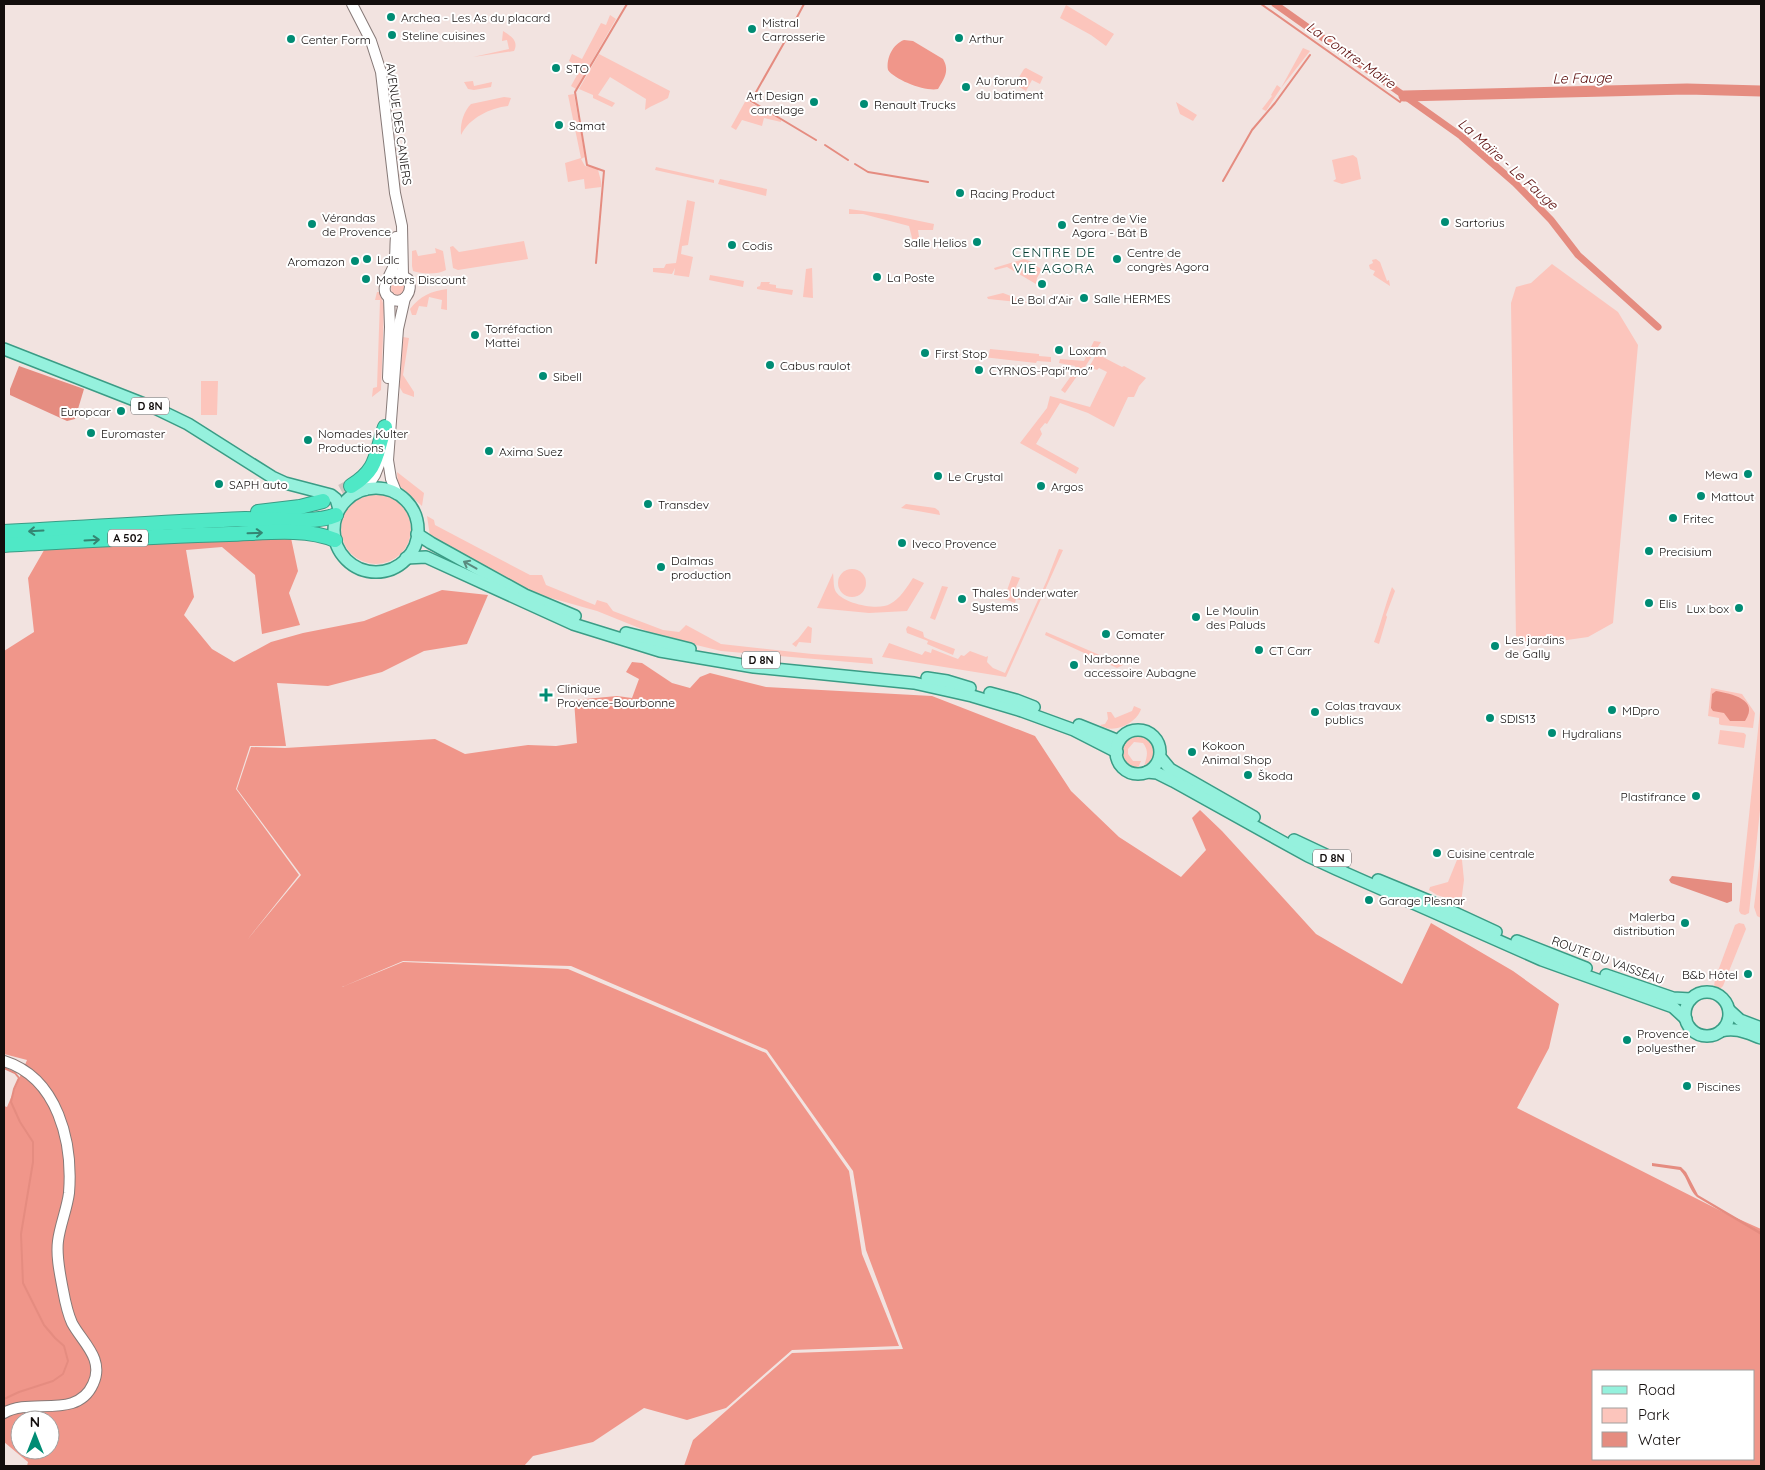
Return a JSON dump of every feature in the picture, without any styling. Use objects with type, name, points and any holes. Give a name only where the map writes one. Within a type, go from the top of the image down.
[{"type":"highway","points":[[357,490],[361,480],[370,472],[385,426]]},
{"type":"highway","points":[[190,521],[300,507],[323,500]]},
{"type":"highway","name":"A 502","points":[[4,532],[190,521],[321,520],[338,512]]},
{"type":"highway","name":"A 502","points":[[4,545],[279,532],[319,534],[335,540]]},
{"type":"main road","name":"D 8N","points":[[4,350],[176,418],[257,469],[285,483],[331,495],[336,500],[338,512]]},
{"type":"main road","name":"D 8N","points":[[285,483],[357,490]]},
{"type":"main road","points":[[384,489],[396,494],[407,502],[414,514],[417,534],[415,542],[406,558],[391,568],[374,571],[365,570],[352,564],[346,559],[335,540],[334,528],[338,512],[346,500],[357,490],[384,489]]},
{"type":"main road","name":"D 8N","points":[[417,534],[525,595],[575,616],[630,634],[708,653],[752,659],[865,669],[947,681],[1016,700],[1118,747]]},
{"type":"main road","name":"D 8N","points":[[406,558],[426,556],[573,624],[660,651],[754,667],[914,683],[943,689],[1039,717],[1118,747]]},
{"type":"main road","points":[[1131,732],[1148,733],[1157,742],[1160,749],[1160,757],[1153,768],[1147,772],[1135,774],[1124,769],[1119,762],[1118,747],[1131,732]]},
{"type":"main road","name":"ROUTE DU VAISSEAU","points":[[1160,757],[1170,769],[1300,843],[1372,877],[1516,941],[1673,998],[1691,999]]},
{"type":"main road","name":"ROUTE DU VAISSEAU","points":[[1147,772],[1173,781],[1315,859],[1496,941],[1673,1007],[1686,1019]]},
{"type":"main road","points":[[1761,1028],[1740,1020],[1729,1010],[1723,999],[1713,993],[1701,993],[1691,999],[1686,1008],[1688,1025],[1697,1034],[1710,1036],[1721,1031],[1738,1029],[1761,1038]]},
{"type":"main road","points":[[1721,1031],[1728,1021],[1729,1010]]},
{"type":"street","name":"AVENUE DES CANIERS","points":[[352,4],[371,40],[381,72],[395,193],[396,232],[394,264],[389,277]]},
{"type":"street","name":"AVENUE DES CANIERS","points":[[395,193],[402,226],[403,275]]},
{"type":"street","points":[[385,426],[390,327],[389,297],[384,285],[389,277],[396,274],[403,275],[408,279],[411,288],[410,293],[405,298],[398,329],[388,460],[396,494]]},
{"type":"street","points":[[389,297],[396,300],[405,298]]},
{"type":"street","points":[[4,1061],[23,1069],[38,1081],[46,1090],[61,1120],[68,1144],[69,1192],[65,1217],[58,1240],[60,1276],[69,1315],[73,1325],[90,1347],[95,1359],[96,1371],[94,1382],[83,1398],[58,1406],[19,1408],[4,1413]]},
{"type":"green space","points":[[1066,5],[1114,34],[1106,46],[1091,35],[1060,18]]},
{"type":"green space","points":[[610,15],[616,19],[576,89],[571,86],[581,68],[569,61],[572,54],[582,59],[601,23],[606,25]]},
{"type":"green space","points":[[503,31],[515,42],[514,51],[473,57],[509,49],[507,40],[502,41]]},
{"type":"green space","points":[[1303,48],[1310,51],[1281,88]]},
{"type":"green space","points":[[599,54],[670,91],[668,98],[645,110],[646,99],[610,77],[598,95],[615,103],[612,107],[593,98],[593,95],[579,89]]},
{"type":"green space","points":[[1026,68],[1043,77],[1040,84],[1032,80],[1026,91],[1015,84]]},
{"type":"green space","points":[[473,81],[474,86],[492,82],[491,87],[474,90],[468,89],[464,82]]},
{"type":"green space","points":[[1277,85],[1281,88],[1266,111],[1262,109],[1272,96]]},
{"type":"green space","points":[[574,94],[585,157],[581,159],[585,166],[598,169],[601,187],[585,189],[584,179],[568,182],[565,163],[581,158],[568,95]]},
{"type":"green space","points":[[504,97],[511,98],[508,106],[494,109],[481,115],[469,124],[461,135],[463,119],[471,104]]},
{"type":"green space","points":[[746,100],[781,120],[781,122],[764,118],[762,126],[742,120],[736,130],[731,127]]},
{"type":"green space","points":[[1176,102],[1197,115],[1193,121],[1180,114]]},
{"type":"green space","points":[[1353,155],[1357,158],[1361,179],[1342,184],[1333,181],[1336,179],[1332,160]]},
{"type":"green space","points":[[656,167],[714,180],[714,183],[655,170]]},
{"type":"green space","points":[[720,179],[767,189],[766,196],[718,184]]},
{"type":"green space","points":[[687,200],[695,202],[688,245],[682,246],[681,254],[693,257],[689,277],[674,275],[675,268],[672,274],[653,272],[653,268],[664,268],[666,264],[676,263]]},
{"type":"green space","points":[[849,209],[886,214],[934,224],[933,230],[918,230],[921,250],[914,246],[909,226],[863,214],[849,214]]},
{"type":"green space","points":[[524,241],[528,259],[458,270],[453,268],[450,247],[453,246],[459,252]]},
{"type":"green space","points":[[435,248],[443,251],[446,270],[429,274],[413,271],[412,251],[416,250],[418,256],[436,253]]},
{"type":"green space","points":[[1024,259],[1035,263],[1040,268],[1041,271],[1036,284],[1007,267],[995,270],[994,268]]},
{"type":"green space","points":[[1376,259],[1380,262],[1390,286],[1373,275],[1375,271],[1370,269],[1369,265],[1373,263],[1372,260]]},
{"type":"green space","points":[[1552,264],[1618,312],[1638,345],[1613,623],[1588,637],[1539,644],[1516,639],[1511,303],[1516,287],[1531,283]]},
{"type":"green space","points":[[812,268],[813,298],[803,297],[806,269]]},
{"type":"green space","points":[[710,275],[744,281],[743,287],[709,280]]},
{"type":"green space","points":[[395,281],[401,281],[405,288],[401,295],[395,295],[391,291],[391,285]]},
{"type":"green space","points":[[761,282],[770,282],[769,284],[776,285],[776,288],[793,290],[792,295],[757,289]]},
{"type":"green space","points":[[447,289],[447,310],[441,309],[442,300],[429,297],[427,307],[419,306],[416,315],[412,315],[410,309],[422,297]]},
{"type":"green space","points":[[377,292],[380,292],[384,307],[381,390],[372,397],[373,388],[377,387],[380,300],[375,300]]},
{"type":"green space","points":[[1003,293],[1027,303],[988,299],[987,297]]},
{"type":"green space","points":[[403,337],[409,338],[403,375],[414,392],[414,397],[403,393],[399,386]]},
{"type":"green space","points":[[1094,341],[1101,342],[1065,393],[1061,390],[1076,369],[1075,366],[1059,363],[1060,359],[1084,361]]},
{"type":"green space","points":[[990,349],[1039,354],[1039,356],[1051,357],[1051,362],[1037,361],[1036,363],[983,357],[983,355],[989,355]]},
{"type":"green space","points":[[1096,355],[1122,367],[1124,366],[1146,378],[1139,386],[1134,397],[1128,397],[1114,427],[1088,413],[1060,403],[1047,424],[1045,423],[1040,429],[1042,434],[1036,444],[1079,468],[1076,474],[1020,443],[1047,408],[1050,396],[1090,407],[1107,372],[1099,368],[1097,370],[1089,367]]},
{"type":"green space","points":[[201,381],[218,381],[217,415],[201,415]]},
{"type":"green space","points":[[397,472],[424,493],[422,506],[398,485]]},
{"type":"green space","points":[[383,494],[396,500],[405,509],[409,515],[411,529],[409,543],[401,554],[390,562],[369,564],[362,562],[351,554],[343,543],[341,522],[343,515],[351,504],[362,496]]},
{"type":"green space","points":[[906,504],[935,508],[939,511],[940,515],[901,508]]},
{"type":"green space","points":[[427,516],[434,520],[435,525],[530,575],[542,575],[546,585],[595,605],[597,600],[607,603],[613,611],[663,630],[679,632],[686,625],[721,644],[812,654],[872,658],[873,664],[721,651],[659,636],[597,611],[533,593],[430,536]]},
{"type":"green space","points":[[1059,549],[1063,550],[1006,677],[882,657],[889,643],[922,655],[925,651],[931,653],[932,649],[958,659],[961,655],[964,656],[970,651],[988,656],[987,662],[993,668],[1005,673]]},
{"type":"green space","points":[[852,569],[862,573],[866,583],[862,593],[852,597],[842,593],[838,583],[842,573]]},
{"type":"green space","points":[[833,573],[835,590],[840,596],[854,603],[878,607],[894,602],[913,578],[924,583],[907,611],[869,613],[817,608]]},
{"type":"green space","points":[[1012,576],[1020,578],[1013,594],[1022,598],[1020,600],[1016,599],[1015,603],[1004,599]]},
{"type":"green space","points":[[942,586],[948,587],[935,620],[930,618]]},
{"type":"green space","points":[[1392,587],[1395,591],[1386,615],[1379,644],[1374,642]]},
{"type":"green space","points":[[808,626],[812,628],[811,643],[799,642],[796,647],[792,644]]},
{"type":"green space","points":[[908,626],[923,632],[924,637],[928,639],[955,649],[953,655],[927,644],[928,641],[907,633],[906,629]]},
{"type":"green space","points":[[1046,632],[1123,665],[1117,668],[1045,635]]},
{"type":"green space","points":[[1711,688],[1742,694],[1755,713],[1753,728],[1721,725],[1719,724],[1719,718],[1708,716]]},
{"type":"green space","points":[[1134,706],[1141,709],[1139,714],[1130,723],[1111,729],[1100,725],[1105,724],[1108,719],[1107,712],[1111,712],[1115,718],[1132,711]]},
{"type":"green space","points":[[1760,711],[1761,801],[1749,913],[1745,915],[1739,911]]},
{"type":"green space","points":[[1720,730],[1744,733],[1746,735],[1744,748],[1718,744]]},
{"type":"green space","points":[[1135,735],[1149,739],[1152,743],[1153,758],[1144,767],[1147,752],[1143,743],[1134,742],[1128,749],[1128,754],[1133,761],[1141,761],[1138,768],[1125,762],[1122,756],[1124,742]]},
{"type":"green space","points":[[1461,850],[1464,880],[1461,903],[1437,895],[1429,890],[1430,887],[1448,882]]},
{"type":"green space","points":[[1761,850],[1761,918],[1757,916],[1754,907]]},
{"type":"green space","points":[[1739,923],[1744,924],[1746,929],[1723,986],[1720,989],[1714,987],[1715,979],[1735,925]]},
{"type":"shaded area","points":[[904,40],[913,41],[943,59],[946,71],[938,89],[926,89],[911,84],[897,78],[888,70],[891,52]]},
{"type":"shaded area","points":[[291,538],[298,571],[289,593],[300,625],[262,634],[255,575],[222,547],[186,550],[194,597],[184,615],[212,649],[234,662],[271,642],[303,633],[364,621],[442,590],[488,595],[467,644],[424,651],[382,672],[328,686],[277,683],[286,746],[250,746],[236,789],[299,875],[247,940],[301,875],[237,789],[251,747],[285,748],[435,739],[465,754],[528,745],[556,746],[577,743],[574,700],[617,696],[632,698],[639,679],[626,672],[632,662],[642,663],[672,683],[690,688],[700,677],[710,673],[766,687],[932,696],[1035,736],[1071,791],[1119,837],[1181,877],[1206,850],[1192,818],[1200,810],[1222,831],[1316,934],[1402,984],[1431,923],[1513,971],[1559,1004],[1549,1048],[1517,1108],[1723,1212],[1761,1229],[1761,1466],[684,1466],[693,1440],[792,1353],[903,1349],[866,1250],[853,1171],[767,1050],[571,966],[403,961],[342,987],[403,962],[568,969],[766,1053],[849,1171],[862,1254],[899,1346],[792,1350],[726,1408],[687,1420],[644,1408],[593,1442],[533,1456],[524,1466],[27,1466],[28,1462],[26,1460],[60,1460],[60,1410],[10,1410],[10,1447],[4,1442],[4,1106],[7,1107],[27,1060],[4,1054],[4,651],[34,632],[28,578],[47,545]]},
{"type":"water","points":[[19,366],[84,389],[75,419],[67,421],[10,395],[10,389]]},
{"type":"water","points":[[1716,691],[1736,696],[1746,703],[1749,707],[1749,714],[1745,721],[1730,721],[1724,713],[1713,711],[1711,708],[1712,694]]},
{"type":"water","points":[[1672,876],[1732,883],[1732,901],[1727,903],[1671,883],[1669,880]]},
{"type":"water","points":[[1652,1163],[1681,1167],[1686,1172],[1698,1195],[1761,1232],[1761,1235],[1697,1197],[1680,1170],[1652,1166]]},
{"type":"waterway","points":[[596,263],[604,171],[587,165],[575,92],[627,4]]},
{"type":"waterway","points":[[795,21],[804,4]]},
{"type":"waterway","name":"La Contre-Maïre","points":[[1261,4],[1400,102],[1404,96]]},
{"type":"waterway","name":"La Maïre - Le Fauge","points":[[1275,4],[1461,136],[1515,183],[1551,220],[1578,255],[1658,327]]},
{"type":"waterway","points":[[789,34],[751,101],[816,140]]},
{"type":"waterway","points":[[1223,181],[1252,130],[1275,103],[1310,55]]},
{"type":"waterway","name":"Le Fauge","points":[[1404,96],[1687,89],[1761,91]]},
{"type":"waterway","points":[[825,145],[848,160]]},
{"type":"waterway","points":[[855,164],[868,172],[928,182]]},
{"type":"waterway","points":[[4,1068],[15,1073],[19,1078],[11,1102],[20,1122],[33,1142],[33,1162],[21,1234],[23,1283],[44,1325],[64,1346],[68,1361],[63,1374],[53,1381],[4,1399]]},
{"type":"tunnel","points":[[323,501],[351,486]]},
{"type":"place","name":"Archea - Les As du placard","points":[[391,17]]},
{"type":"place","name":"Mistral Carrosserie","points":[[752,29]]},
{"type":"place","name":"Steline cuisines","points":[[392,35]]},
{"type":"place","name":"Arthur","points":[[959,38]]},
{"type":"place","name":"Center Form","points":[[291,39]]},
{"type":"place","name":"STO","points":[[556,68]]},
{"type":"place","name":"Au forum du batiment","points":[[966,87]]},
{"type":"place","name":"Art Design carrelage","points":[[814,102]]},
{"type":"place","name":"Renault Trucks","points":[[864,104]]},
{"type":"place","name":"Samat","points":[[559,125]]},
{"type":"place","name":"Racing Product","points":[[960,193]]},
{"type":"place","name":"Sartorius","points":[[1445,222]]},
{"type":"place","name":"Vérandas de Provence","points":[[312,224]]},
{"type":"place","name":"Centre de Vie Agora - Bât B","points":[[1062,225]]},
{"type":"place","name":"Salle Helios","points":[[977,242]]},
{"type":"place","name":"Codis","points":[[732,245]]},
{"type":"place","name":"Ldlc","points":[[367,259]]},
{"type":"place","name":"Centre de congrès Agora","points":[[1117,259]]},
{"type":"place","name":"Aromazon","points":[[355,261]]},
{"type":"place","name":"La Poste","points":[[877,277]]},
{"type":"place","name":"Motors Discount","points":[[366,279]]},
{"type":"place","name":"Le Bol d'Air","points":[[1042,284]]},
{"type":"place","name":"Salle HERMES","points":[[1084,298]]},
{"type":"place","name":"Torréfaction Mattei","points":[[475,335]]},
{"type":"place","name":"Loxam","points":[[1059,350]]},
{"type":"place","name":"First Stop","points":[[925,353]]},
{"type":"place","name":"Cabus raulot","points":[[770,365]]},
{"type":"place","name":"CYRNOS-Papi\"mo\"","points":[[979,370]]},
{"type":"place","name":"Sibell","points":[[543,376]]},
{"type":"place","name":"Europcar","points":[[121,411]]},
{"type":"place","name":"Euromaster","points":[[91,433]]},
{"type":"place","name":"Nomades Kulter Productions","points":[[308,440]]},
{"type":"place","name":"Axima Suez","points":[[489,451]]},
{"type":"place","name":"Mewa","points":[[1748,474]]},
{"type":"place","name":"Le Crystal","points":[[938,476]]},
{"type":"place","name":"SAPH auto","points":[[219,484]]},
{"type":"place","name":"Argos","points":[[1041,486]]},
{"type":"place","name":"Mattout","points":[[1701,496]]},
{"type":"place","name":"Transdev","points":[[648,504]]},
{"type":"place","name":"Fritec","points":[[1673,518]]},
{"type":"place","name":"Iveco Provence","points":[[902,543]]},
{"type":"place","name":"Precisium","points":[[1649,551]]},
{"type":"place","name":"Dalmas production","points":[[661,567]]},
{"type":"place","name":"Thales Underwater Systems","points":[[962,599]]},
{"type":"place","name":"Elis","points":[[1649,603]]},
{"type":"place","name":"Lux box","points":[[1739,608]]},
{"type":"place","name":"Le Moulin des Paluds","points":[[1196,617]]},
{"type":"place","name":"Comater","points":[[1106,634]]},
{"type":"place","name":"Les jardins de Gally","points":[[1495,646]]},
{"type":"place","name":"CT Carr","points":[[1259,650]]},
{"type":"place","name":"Narbonne accessoire Aubagne","points":[[1074,665]]},
{"type":"place","name":"Clinique Provence-Bourbonne","points":[[546,695]]},
{"type":"place","name":"MDpro","points":[[1612,710]]},
{"type":"place","name":"Colas travaux publics","points":[[1315,712]]},
{"type":"place","name":"SDIS13","points":[[1490,718]]},
{"type":"place","name":"Hydralians","points":[[1552,733]]},
{"type":"place","name":"Kokoon Animal Shop","points":[[1192,752]]},
{"type":"place","name":"Škoda","points":[[1248,775]]},
{"type":"place","name":"Plastifrance","points":[[1696,796]]},
{"type":"place","name":"Cuisine centrale","points":[[1437,853]]},
{"type":"place","name":"Garage Plesnar","points":[[1369,900]]},
{"type":"place","name":"Malerba distribution","points":[[1685,923]]},
{"type":"place","name":"B&b Hôtel","points":[[1748,974]]},
{"type":"place","name":"Provence polyesther","points":[[1627,1040]]},
{"type":"place","name":"Piscines","points":[[1687,1086]]},
{"type":"district","name":"CENTRE DE VIE AGORA","points":[[1054,260]]}]
